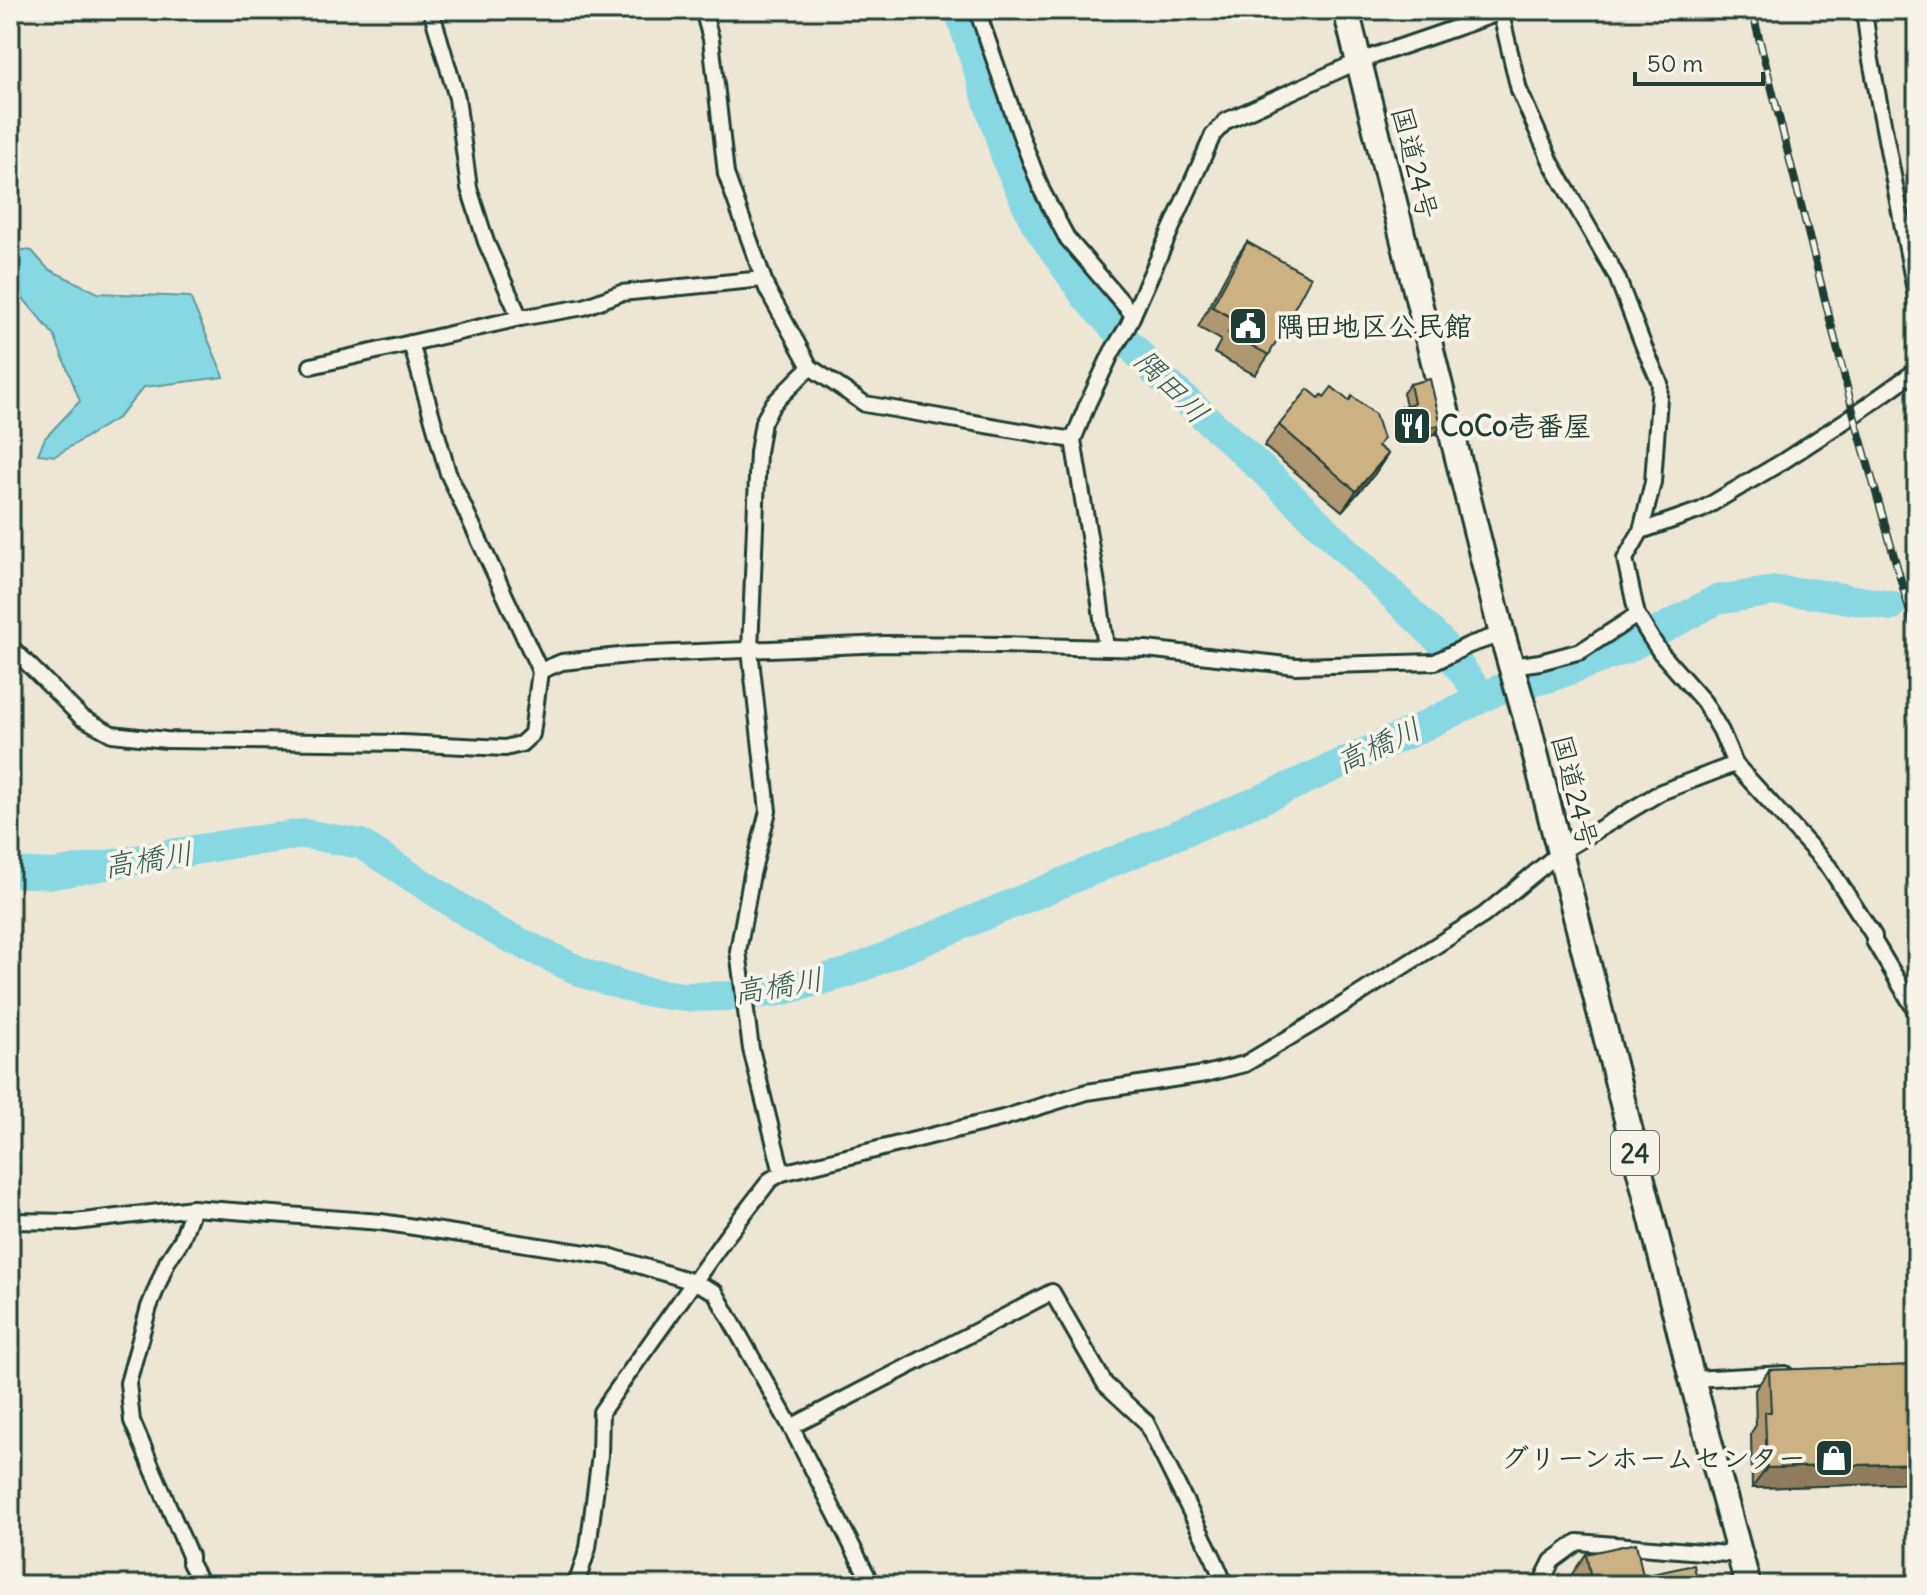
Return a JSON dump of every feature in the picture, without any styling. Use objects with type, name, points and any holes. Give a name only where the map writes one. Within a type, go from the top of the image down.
[{"type":"highway","name":"国道24号","points":[[1346,10],[1692,1379],[1748,1585]]},
{"type":"street","points":[[431,10],[457,98],[469,188],[486,242],[520,318]]},
{"type":"street","points":[[703,10],[711,39],[726,174],[763,279],[810,367],[865,404],[1073,440]]},
{"type":"street","points":[[977,10],[1042,191],[1067,238],[1130,320]]},
{"type":"street","points":[[1864,10],[1917,301]]},
{"type":"street","points":[[1106,648],[1073,440],[1213,135],[1226,121],[1359,61],[1504,11],[1519,90],[1552,164],[1617,277],[1660,383],[1653,482],[1641,531],[1625,559],[1637,615],[1661,653],[1704,702],[1735,764],[1829,867],[1874,936],[1874,941],[1917,1013]]},
{"type":"street","points":[[311,366],[520,318],[584,307],[621,293],[763,279]]},
{"type":"street","points":[[10,650],[14,650],[81,717],[112,734],[166,740],[512,747],[521,744],[532,734],[540,671],[448,473],[411,343]]},
{"type":"street","points":[[782,1173],[751,1049],[738,951],[752,874],[768,811],[750,650],[758,452],[763,422],[773,404],[810,367]]},
{"type":"street","points":[[1641,531],[1701,510],[1782,462],[1917,370]]},
{"type":"street","points":[[1511,666],[1581,651],[1637,615]]},
{"type":"street","points":[[540,671],[562,662],[629,655],[885,644],[1146,649],[1296,666],[1435,662],[1469,645],[1502,634]]},
{"type":"street","points":[[576,1585],[588,1548],[600,1455],[601,1412],[770,1180],[782,1173],[1003,1118],[1087,1092],[1205,1074],[1245,1064],[1484,915],[1559,853],[1661,792],[1735,764]]},
{"type":"street","points":[[193,1208],[182,1239],[167,1262],[149,1307],[128,1383],[132,1421],[190,1556],[190,1563],[202,1585]]},
{"type":"street","points":[[10,1221],[75,1222],[193,1208],[381,1222],[612,1257],[694,1282],[715,1292],[791,1427],[872,1585]]},
{"type":"street","points":[[791,1427],[1052,1292],[1105,1384],[1146,1422],[1225,1585]]},
{"type":"street","points":[[1692,1379],[1801,1374]]},
{"type":"street","points":[[1540,1585],[1552,1561],[1578,1542],[1740,1555]]},
{"type":"water","points":[[10,248],[32,251],[48,269],[98,293],[190,297],[224,377],[144,387],[119,417],[55,456],[38,454],[45,438],[80,401],[54,335],[10,283]]},
{"type":"building","points":[[1247,242],[1311,277],[1269,355],[1228,333],[1236,320],[1212,307]]},
{"type":"building","points":[[1430,379],[1441,425],[1407,433],[1401,407],[1414,403],[1410,384]]},
{"type":"building","points":[[1332,387],[1349,401],[1352,396],[1375,414],[1383,439],[1378,446],[1388,454],[1356,491],[1279,425],[1308,389],[1319,398],[1324,397]]},
{"type":"building","name":"グリーンホームセンター","points":[[1917,1365],[1917,1463],[1767,1468],[1765,1412],[1771,1412],[1769,1370]]},
{"type":"building","points":[[1636,1543],[1643,1576],[1694,1565],[1698,1585],[1585,1585],[1584,1581],[1591,1579],[1586,1554]]},
{"type":"waterway","name":"隅田川","points":[[959,10],[1009,166],[1036,224],[1086,297],[1155,372],[1275,481],[1440,641],[1482,697]]},
{"type":"waterway","name":"高橋川","points":[[10,872],[54,874],[305,834],[361,844],[496,931],[586,974],[641,991],[684,997],[780,991],[847,973],[1260,800],[1498,690],[1551,677],[1626,649],[1716,600],[1775,591],[1818,594],[1891,606]]},
{"type":"railway","points":[[1752,10],[1854,415],[1917,637]]},
{"type":"place","name":"隅田地区公民館","points":[[1248,326]]},
{"type":"place","name":"CoCo壱番屋","points":[[1412,426]]},
{"type":"place","name":"グリーンホームセンター","points":[[1834,1458]]}]
